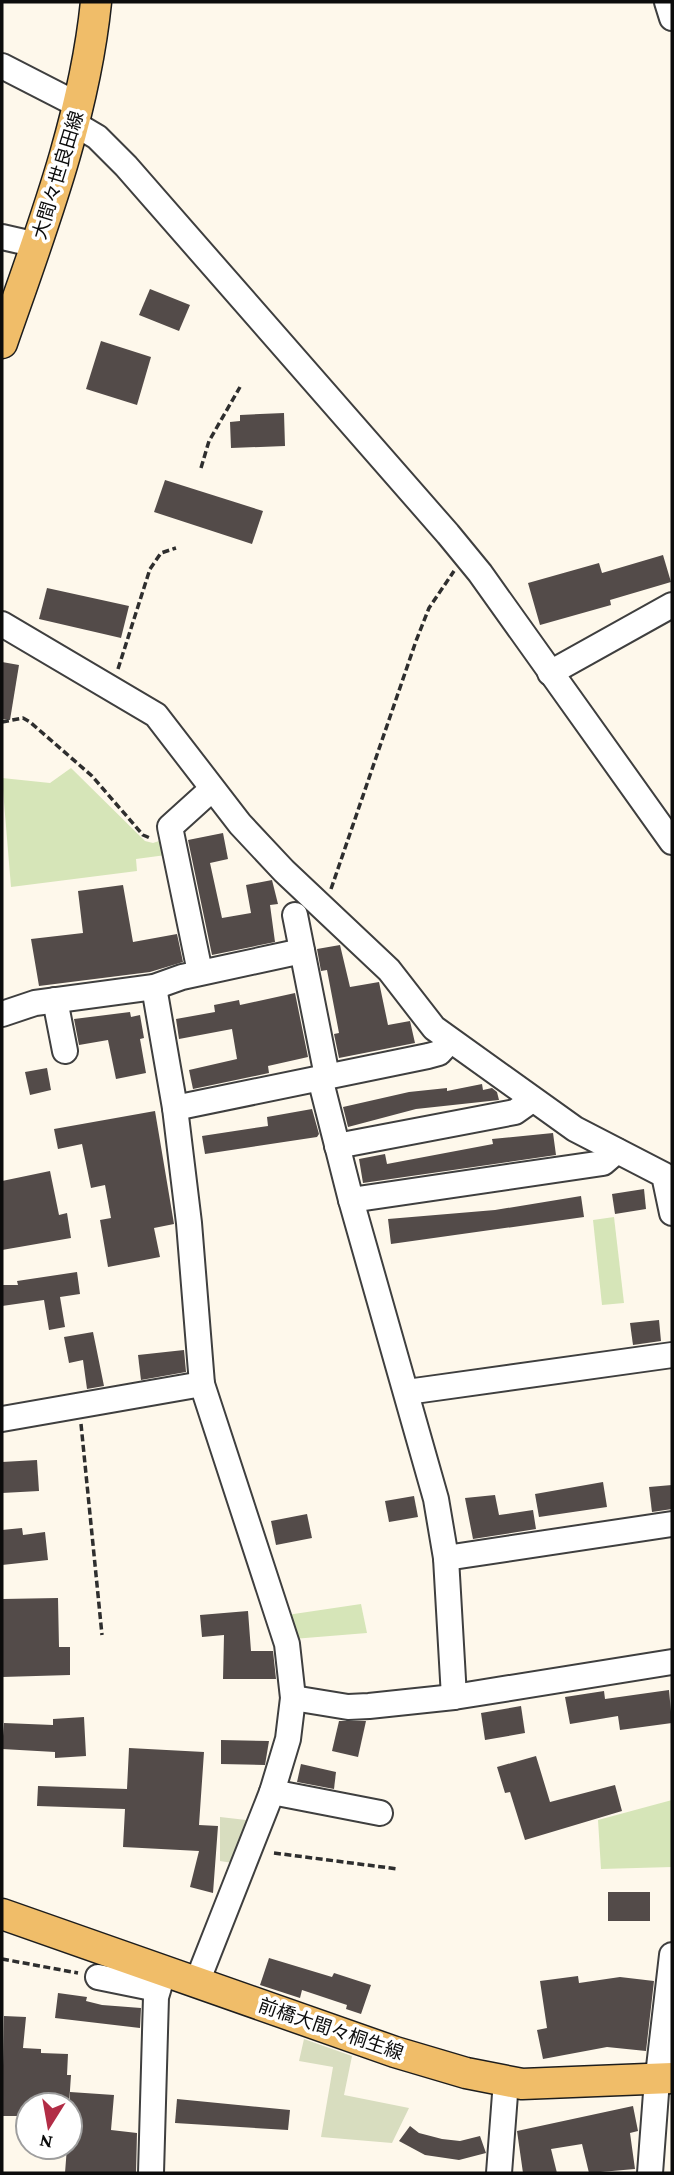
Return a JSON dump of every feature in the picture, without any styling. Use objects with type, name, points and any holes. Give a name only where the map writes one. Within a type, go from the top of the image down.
[{"type":"main road","name":"大間々世良田線","points":[[2,343],[37,245],[77,115],[96,2]]},
{"type":"main road","name":"前橋大間々桐生線","points":[[2,1914],[160,1980],[197,1982],[395,2052],[506,2081],[548,2084],[665,2078]]},
{"type":"street","points":[[667,2],[672,18]]},
{"type":"street","points":[[2,66],[77,115],[120,159],[466,556],[672,842]]},
{"type":"street","points":[[2,237],[37,245]]},
{"type":"street","points":[[550,673],[672,605]]},
{"type":"street","points":[[2,624],[156,715],[240,824],[319,905],[389,970],[427,1021],[450,1041],[575,1129],[664,1175],[672,1213]]},
{"type":"street","points":[[200,972],[170,827],[212,789]]},
{"type":"street","points":[[296,915],[337,1146],[436,1499],[446,1558],[454,1697]]},
{"type":"street","points":[[2,1014],[55,1000],[154,987],[200,972],[302,950]]},
{"type":"street","points":[[154,987],[189,1223],[202,1384],[287,1644],[293,1698],[288,1739],[272,1792],[197,1982]]},
{"type":"street","points":[[55,1000],[65,1051]]},
{"type":"street","points":[[174,1108],[439,1053],[450,1041]]},
{"type":"street","points":[[337,1146],[515,1112],[532,1100]]},
{"type":"street","points":[[351,1200],[603,1163],[617,1151]]},
{"type":"street","points":[[407,1392],[672,1355]]},
{"type":"street","points":[[2,1419],[202,1384]]},
{"type":"street","points":[[446,1558],[672,1524]]},
{"type":"street","points":[[293,1698],[358,1707],[454,1697],[672,1662]]},
{"type":"street","points":[[272,1792],[380,1813]]},
{"type":"street","points":[[650,2173],[665,2078],[672,1955]]},
{"type":"street","points":[[97,1978],[160,1980],[150,2173]]},
{"type":"street","points":[[499,2173],[506,2081]]},
{"type":"path","points":[[201,468],[209,441],[240,387]]},
{"type":"path","points":[[112,688],[150,569],[161,553],[176,548]]},
{"type":"path","points":[[319,905],[333,887],[429,608],[466,556]]},
{"type":"path","points":[[2,722],[23,718],[30,722],[92,776],[143,835],[156,836],[170,827]]},
{"type":"path","points":[[78,1404],[102,1634]]},
{"type":"path","points":[[274,1853],[398,1869]]},
{"type":"path","points":[[2,1959],[97,1978]]},
{"type":"green space","points":[[71,768],[145,841],[153,843],[162,840],[166,855],[136,859],[137,871],[11,887],[2,778],[50,783]]},
{"type":"green space","points":[[614,1217],[624,1303],[602,1305],[593,1220]]},
{"type":"green space","points":[[361,1604],[367,1633],[293,1639],[287,1615]]},
{"type":"green space","points":[[672,1800],[672,1867],[601,1869],[598,1820]]},
{"type":"green space","points":[[220,1817],[255,1821],[239,1864],[220,1861]]},
{"type":"green space","points":[[304,2039],[352,2056],[344,2095],[409,2108],[392,2143],[321,2137],[333,2067],[299,2061]]},
{"type":"building","points":[[150,289],[190,305],[179,331],[139,315]]},
{"type":"building","points":[[101,341],[151,357],[137,405],[86,389]]},
{"type":"building","points":[[284,413],[285,446],[231,448],[230,422],[240,421],[240,415]]},
{"type":"building","points":[[165,480],[263,511],[252,544],[154,512]]},
{"type":"building","points":[[663,555],[671,582],[610,600],[611,605],[540,625],[528,583],[599,563],[602,573]]},
{"type":"building","points":[[47,588],[129,606],[121,638],[39,619]]},
{"type":"building","points":[[2,662],[19,665],[10,720],[2,719]]},
{"type":"building","points":[[223,833],[228,859],[210,863],[222,918],[251,913],[246,885],[272,880],[278,904],[270,905],[275,942],[212,955],[188,840]]},
{"type":"building","points":[[123,885],[133,942],[177,934],[183,962],[150,972],[39,986],[31,939],[83,933],[78,891]]},
{"type":"building","points":[[340,945],[350,987],[379,982],[388,1025],[410,1021],[415,1043],[339,1058],[334,1034],[339,1033],[327,970],[321,971],[317,949]]},
{"type":"building","points":[[295,993],[308,1057],[268,1066],[269,1073],[193,1089],[189,1070],[237,1059],[232,1029],[179,1039],[176,1019],[215,1012],[214,1005],[239,1000],[240,1005]]},
{"type":"building","points":[[130,1012],[131,1017],[140,1015],[144,1038],[140,1039],[146,1073],[116,1079],[108,1040],[79,1045],[74,1019]]},
{"type":"building","points":[[47,1068],[51,1090],[30,1095],[25,1072]]},
{"type":"building","points":[[482,1084],[483,1090],[492,1088],[497,1092],[499,1100],[416,1109],[348,1127],[343,1107],[409,1092],[447,1088],[447,1091]]},
{"type":"building","points":[[312,1109],[319,1134],[317,1137],[205,1154],[202,1136],[268,1126],[267,1117]]},
{"type":"building","points":[[155,1111],[174,1224],[154,1228],[160,1257],[108,1267],[100,1220],[111,1218],[105,1185],[91,1188],[82,1144],[58,1149],[54,1129]]},
{"type":"building","points":[[553,1133],[556,1155],[363,1183],[359,1159],[385,1154],[387,1164],[493,1144],[492,1139]]},
{"type":"building","points":[[50,1171],[59,1215],[67,1213],[71,1238],[2,1250],[2,1181]]},
{"type":"building","points":[[644,1189],[646,1209],[615,1214],[612,1194]]},
{"type":"building","points":[[581,1196],[584,1217],[391,1244],[388,1219],[495,1210]]},
{"type":"building","points":[[77,1272],[80,1294],[60,1297],[65,1327],[49,1330],[44,1300],[2,1306],[2,1285],[18,1285],[17,1281]]},
{"type":"building","points":[[659,1320],[661,1341],[633,1345],[630,1323]]},
{"type":"building","points":[[93,1332],[104,1386],[87,1389],[83,1360],[69,1363],[64,1337]]},
{"type":"building","points":[[184,1350],[186,1372],[141,1380],[138,1355]]},
{"type":"building","points":[[37,1460],[39,1491],[2,1493],[2,1462]]},
{"type":"building","points":[[603,1482],[607,1507],[539,1517],[535,1494]]},
{"type":"building","points":[[672,1485],[672,1509],[652,1512],[649,1487]]},
{"type":"building","points":[[495,1495],[499,1515],[533,1510],[536,1529],[473,1539],[465,1498]]},
{"type":"building","points":[[414,1496],[418,1517],[389,1522],[385,1501]]},
{"type":"building","points":[[307,1514],[312,1538],[276,1545],[271,1521]]},
{"type":"building","points":[[22,1528],[23,1535],[45,1532],[48,1560],[2,1565],[2,1530]]},
{"type":"building","points":[[58,1598],[59,1647],[70,1647],[70,1675],[2,1677],[3,1599]]},
{"type":"building","points":[[248,1611],[251,1651],[273,1651],[276,1679],[223,1679],[224,1635],[202,1637],[200,1615]]},
{"type":"building","points":[[669,1690],[672,1723],[620,1730],[618,1716],[570,1724],[565,1697],[604,1691],[605,1699]]},
{"type":"building","points":[[521,1706],[525,1733],[485,1740],[481,1713]]},
{"type":"building","points":[[84,1717],[86,1756],[55,1758],[55,1752],[2,1749],[4,1723],[53,1725],[53,1719]]},
{"type":"building","points":[[339,1721],[366,1721],[358,1757],[332,1751]]},
{"type":"building","points":[[221,1740],[269,1741],[265,1765],[221,1764]]},
{"type":"building","points":[[129,1748],[204,1752],[199,1825],[218,1826],[213,1893],[190,1887],[199,1851],[123,1847],[125,1809],[37,1806],[38,1786],[127,1789]]},
{"type":"building","points":[[536,1756],[550,1802],[615,1785],[622,1811],[525,1840],[510,1792],[505,1793],[497,1767]]},
{"type":"building","points":[[301,1764],[336,1772],[334,1789],[297,1782]]},
{"type":"building","points":[[608,1892],[650,1892],[650,1921],[608,1921]]},
{"type":"building","points":[[269,1958],[332,1977],[334,1973],[371,1985],[361,2014],[346,2009],[347,2005],[302,1990],[300,1998],[260,1985]]},
{"type":"building","points":[[578,1976],[579,1983],[620,1977],[654,1981],[646,2051],[607,2047],[543,2059],[537,2030],[547,2028],[540,1981]]},
{"type":"building","points":[[58,1993],[87,1997],[86,2001],[102,2005],[141,2008],[140,2028],[55,2018]]},
{"type":"building","points":[[4,2016],[26,2017],[23,2048],[41,2049],[41,2053],[68,2054],[70,2091],[14,2091],[14,2116],[2,2116]]},
{"type":"building","points":[[84,2093],[114,2095],[111,2130],[137,2133],[136,2173],[65,2173],[66,2161],[84,2161]]},
{"type":"building","points":[[177,2099],[290,2110],[288,2130],[175,2123]]},
{"type":"building","points":[[633,2106],[638,2131],[630,2133],[635,2169],[589,2173],[582,2144],[551,2149],[557,2173],[523,2173],[517,2131]]},
{"type":"building","points":[[410,2126],[419,2133],[442,2139],[460,2141],[480,2136],[486,2153],[459,2160],[425,2155],[399,2141]]}]
